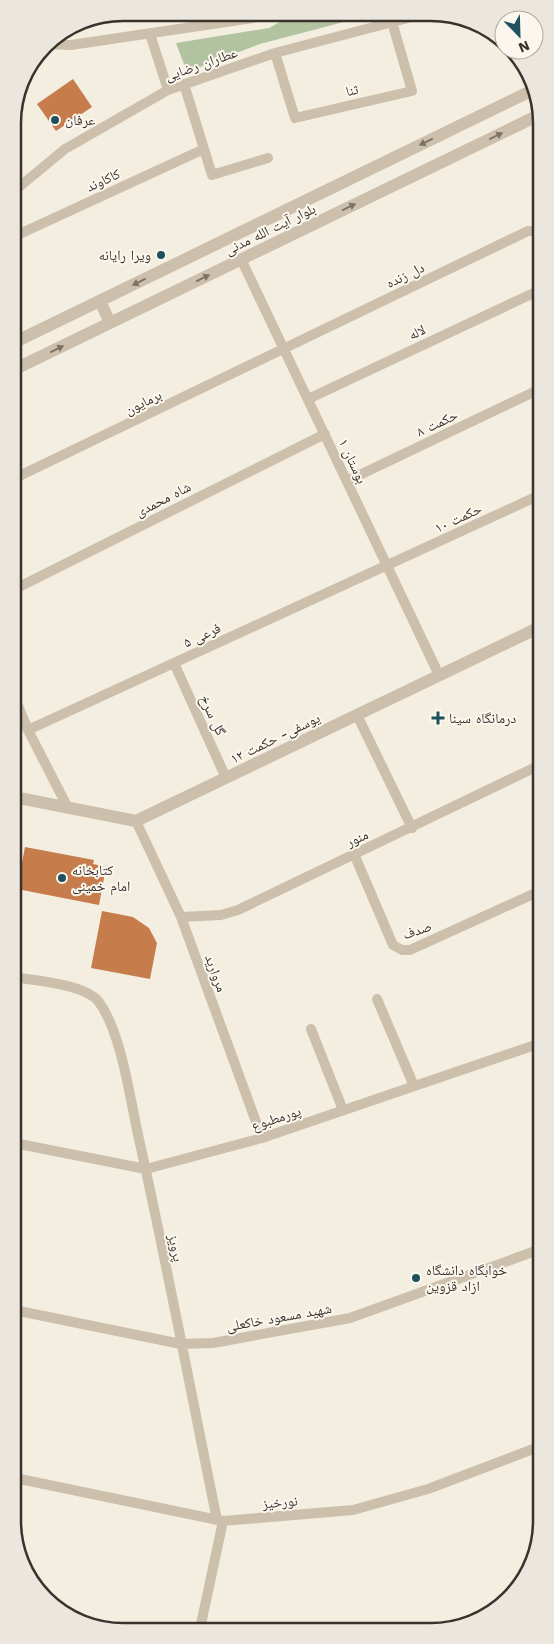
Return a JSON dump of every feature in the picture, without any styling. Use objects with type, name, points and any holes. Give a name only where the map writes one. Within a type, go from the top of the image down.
[{"type":"street","points":[[59,44],[71,45],[234,21]]},
{"type":"street","name":"عطاران رضایی","points":[[21,185],[64,148],[168,90],[275,53],[396,21]]},
{"type":"street","name":"ثنا","points":[[275,53],[295,118],[412,91],[392,22]]},
{"type":"street","points":[[150,34],[168,90]]},
{"type":"street","points":[[184,84],[212,175],[268,158]]},
{"type":"street","name":"بلوار آیت الله مدنی","points":[[21,340],[528,93]]},
{"type":"street","name":"بلوار آیت الله مدنی","points":[[21,366],[533,118]]},
{"type":"street","name":"کاکاوند","points":[[21,233],[204,149]]},
{"type":"street","name":"دل زنده","points":[[284,349],[528,231],[533,231]]},
{"type":"street","name":"بوستان ۱","points":[[242,259],[439,676]]},
{"type":"street","name":"لاله","points":[[308,399],[533,293]]},
{"type":"street","points":[[100,301],[110,323]]},
{"type":"street","name":"برمایون","points":[[21,475],[284,349]]},
{"type":"street","name":"حکمت ۸","points":[[347,481],[533,392]]},
{"type":"street","name":"شاه محمدی","points":[[21,586],[325,434]]},
{"type":"street","name":"حکمت ۱۰","points":[[387,565],[533,498]]},
{"type":"street","name":"فرعی ۵","points":[[28,730],[387,565]]},
{"type":"street","name":"یوسفی- حکمت ۱۲","points":[[136,821],[533,632]]},
{"type":"street","name":"گل سرخ","points":[[174,663],[226,778]]},
{"type":"street","points":[[21,713],[68,808]]},
{"type":"street","points":[[357,715],[412,828]]},
{"type":"street","name":"منور","points":[[181,917],[221,915],[238,910],[533,768]]},
{"type":"street","points":[[21,798],[136,821]]},
{"type":"street","name":"مروارید","points":[[136,821],[181,917],[262,1138]]},
{"type":"street","name":"صدف","points":[[354,854],[393,945],[402,950],[410,950],[533,894]]},
{"type":"street","name":"پرویز","points":[[21,978],[86,991],[98,1001],[108,1019],[120,1055],[220,1520],[201,1623]]},
{"type":"street","points":[[377,999],[414,1086]]},
{"type":"street","points":[[311,1029],[343,1110]]},
{"type":"street","name":"پورمطبوع","points":[[21,1144],[146,1169],[262,1138],[533,1046]]},
{"type":"street","name":"شهید مسعود خاکعلی","points":[[21,1311],[182,1344],[213,1343],[350,1318],[533,1252]]},
{"type":"street","name":"نورخیز","points":[[21,1479],[220,1520],[353,1510],[428,1489],[533,1449]]},
{"type":"green space","points":[[282,21],[347,21],[260,44],[187,72],[176,43],[269,28]]},
{"type":"building","points":[[73,79],[92,107],[56,131],[37,104]]},
{"type":"building","name":"کتابخانه امام خمینی","points":[[25,847],[94,860],[93,864],[106,867],[99,905],[21,890],[21,868]]},
{"type":"building","points":[[102,911],[133,917],[149,928],[157,943],[150,979],[91,968]]},
{"type":"place","name":"عرفان","points":[[55,120]]},
{"type":"place","name":"ویرا رایانه","points":[[161,255]]},
{"type":"place","name":"درمانگاه سینا","points":[[438,718]]},
{"type":"place","name":"کتابخانه امام خمینی","points":[[62,878]]},
{"type":"place","name":"خوابگاه دانشگاه ازاد قزوین","points":[[416,1278]]}]
